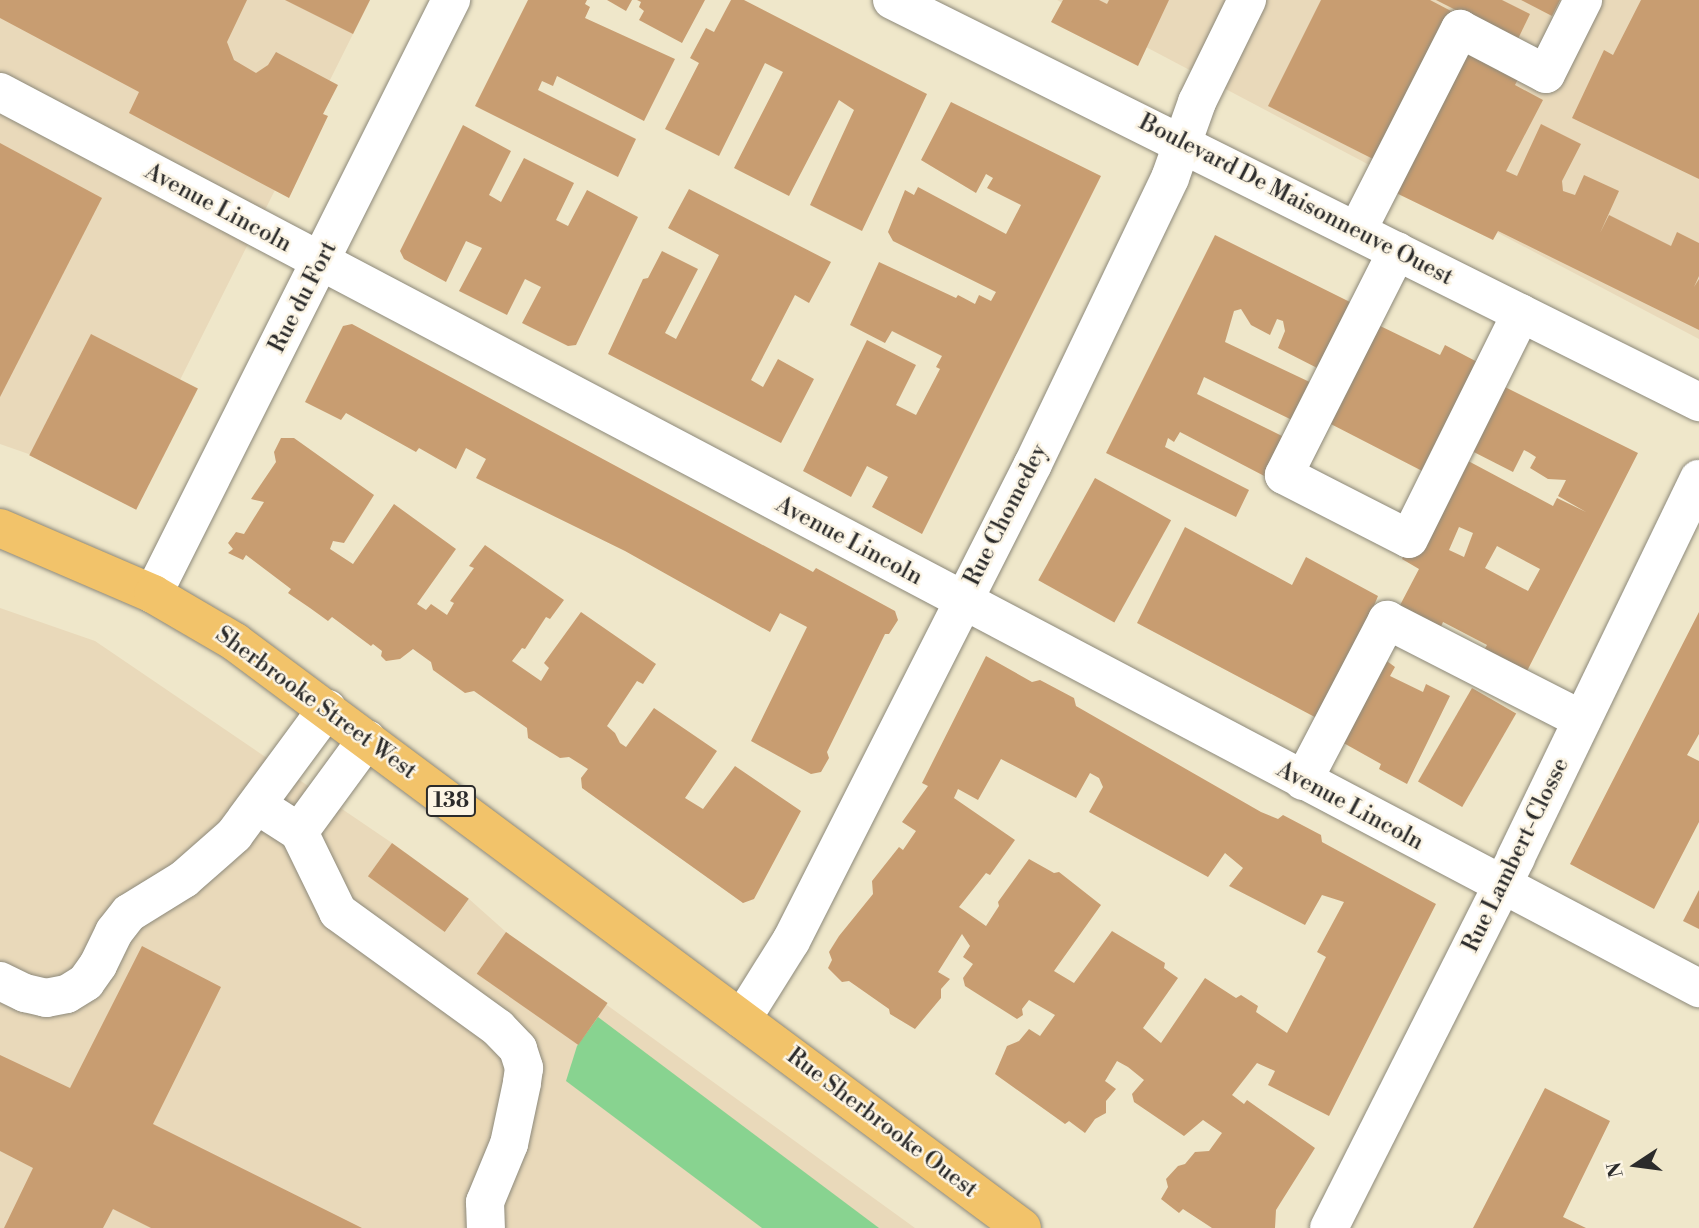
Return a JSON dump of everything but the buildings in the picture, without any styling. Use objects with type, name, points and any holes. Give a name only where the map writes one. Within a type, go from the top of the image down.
[{"type":"main road","name":"Sherbrooke Street West","points":[[0,528],[153,594],[235,642],[742,1019]]},
{"type":"main road","name":"Rue Sherbrooke Ouest","points":[[742,1019],[1023,1228]]},
{"type":"street","name":"Rue du Fort","points":[[153,594],[322,262],[451,0]]},
{"type":"street","name":"Boulevard De Maisonneuve Ouest","points":[[892,0],[1699,402]]},
{"type":"street","name":"Rue Chomedey","points":[[742,1019],[791,942],[1042,444],[1170,178],[1201,94],[1247,0]]},
{"type":"street","points":[[1357,231],[1460,29],[1546,74],[1583,0]]},
{"type":"street","name":"Avenue Lincoln","points":[[0,92],[962,602],[1699,988]]},
{"type":"street","points":[[1397,251],[1284,475],[1409,539],[1521,313]]},
{"type":"street","name":"Rue Lambert-Closse","points":[[1329,1228],[1501,886],[1699,479]]},
{"type":"street","points":[[1303,781],[1387,620],[1582,720]]},
{"type":"street","points":[[0,981],[25,993],[46,998],[77,989],[93,974],[114,932],[129,913],[201,866],[234,835],[327,709]]},
{"type":"street","points":[[299,832],[367,739]]},
{"type":"street","points":[[257,805],[299,832],[338,912],[488,1020],[511,1039],[518,1049],[524,1068],[518,1105],[502,1163],[485,1202],[486,1228]]},
{"type":"shaded area","points":[[0,0],[370,0],[126,488],[0,444]]},
{"type":"shaded area","points":[[1057,0],[1699,0],[1699,339]]},
{"type":"shaded area","points":[[0,608],[95,641],[392,843],[368,876],[445,932],[469,899],[506,932],[915,1228],[0,1228]]},
{"type":"green space","points":[[598,1017],[879,1228],[762,1228],[566,1081],[577,1046]]}]
